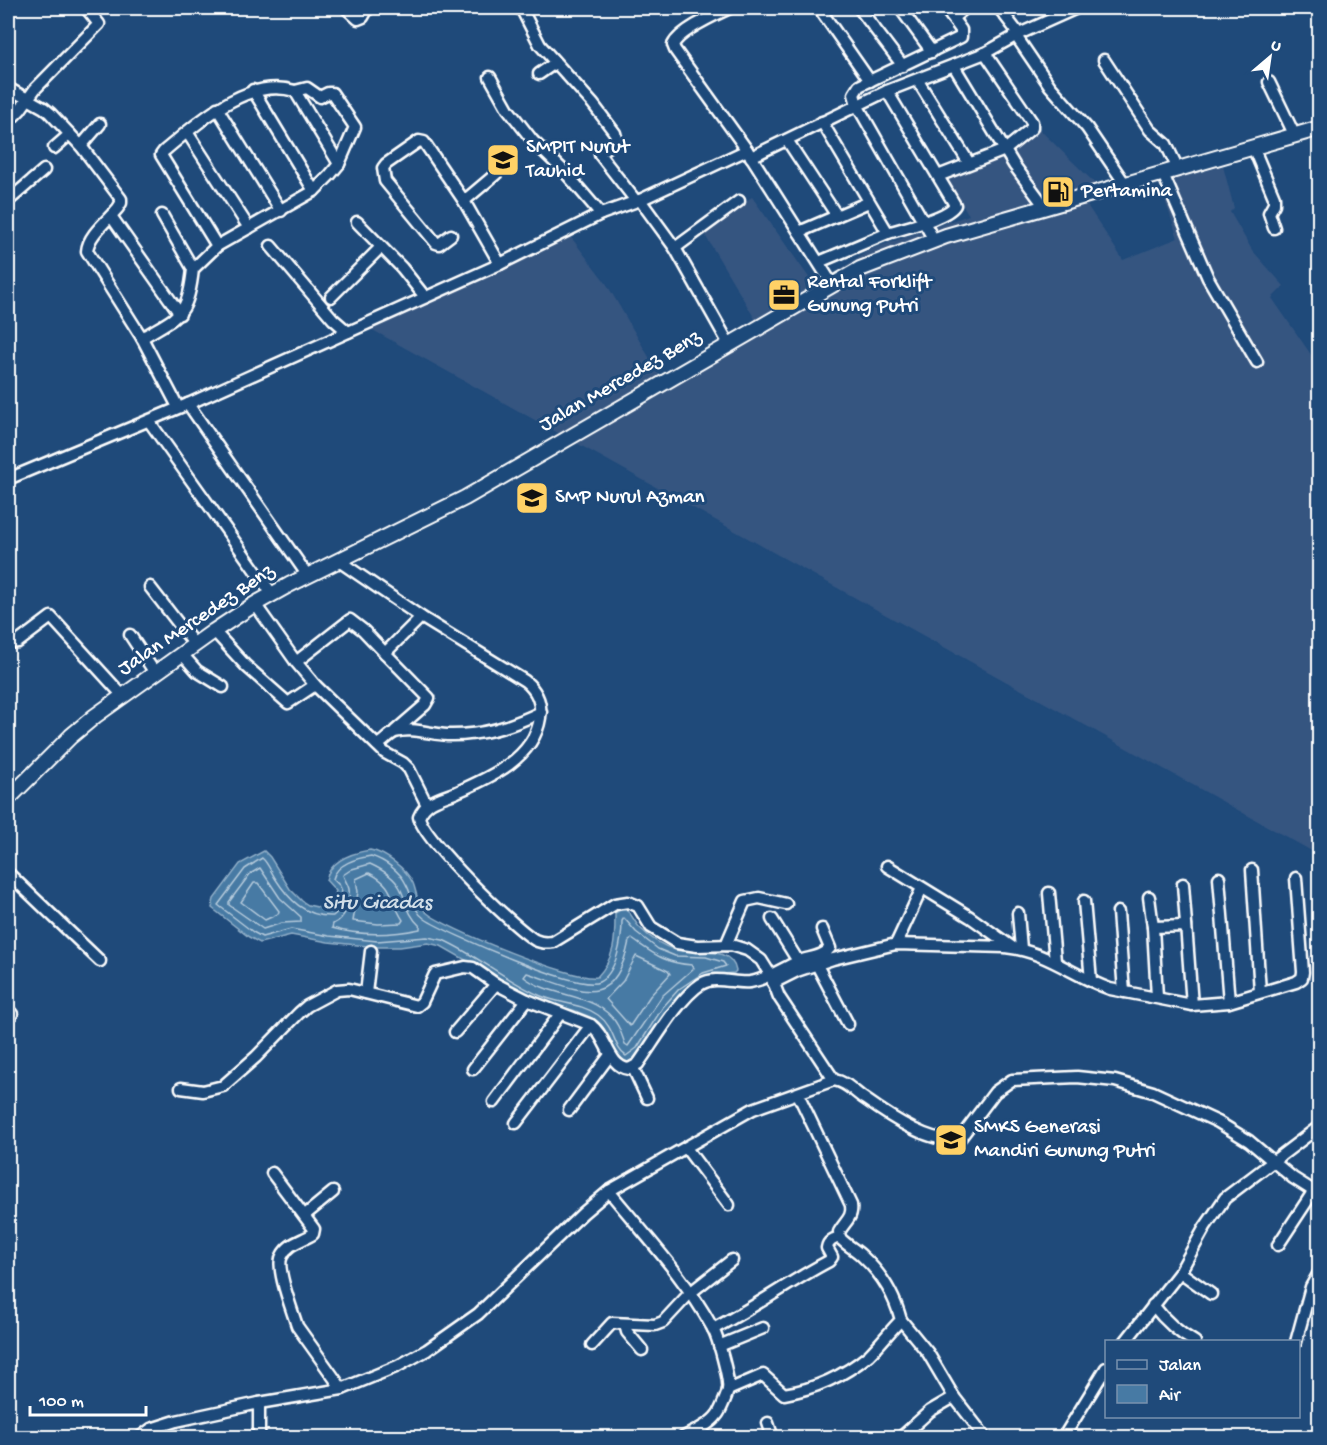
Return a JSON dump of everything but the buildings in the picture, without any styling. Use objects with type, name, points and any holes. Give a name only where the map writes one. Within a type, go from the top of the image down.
[{"type":"main road","name":"Jalan Mercedez Benz","points":[[8,799],[71,736],[155,673],[255,604],[465,498],[860,269],[934,240],[1320,128]]},
{"type":"street","points":[[8,122],[35,89],[99,24],[86,8]]},
{"type":"street","points":[[346,8],[358,19],[368,8]]},
{"type":"street","points":[[521,8],[540,45],[593,104],[615,133],[614,142],[600,152],[600,155],[675,248],[729,344]]},
{"type":"street","points":[[730,8],[695,26],[676,40],[674,45],[749,153],[832,284]]},
{"type":"street","points":[[819,8],[870,81]]},
{"type":"street","points":[[859,8],[903,66]]},
{"type":"street","points":[[900,8],[932,52]]},
{"type":"street","points":[[934,240],[857,105],[854,94],[856,89],[870,81],[962,37],[961,30],[945,8]]},
{"type":"street","points":[[952,18],[964,8]]},
{"type":"street","points":[[999,8],[1050,86],[1087,128],[1125,184]]},
{"type":"street","points":[[8,479],[149,420],[348,332],[500,264],[601,214],[749,153],[787,140],[857,105],[985,53],[1017,35],[1077,8]]},
{"type":"street","points":[[938,176],[1005,150],[1031,130],[1033,124],[985,53]]},
{"type":"street","points":[[1104,60],[1150,130],[1166,144],[1178,169]]},
{"type":"street","points":[[539,74],[555,63]]},
{"type":"street","points":[[954,66],[1005,150],[1046,207]]},
{"type":"street","points":[[490,77],[508,109],[533,141],[565,172],[601,214]]},
{"type":"street","points":[[918,81],[969,163]]},
{"type":"street","points":[[1269,82],[1294,134]]},
{"type":"street","points":[[8,88],[44,108],[81,146],[121,199],[121,203],[91,238],[87,251],[183,405],[308,576]]},
{"type":"street","points":[[193,269],[217,246],[314,191],[339,165],[354,131],[354,123],[332,93],[320,97],[307,88],[296,91],[253,90],[218,108],[160,154],[217,246]]},
{"type":"street","points":[[253,90],[314,191]]},
{"type":"street","points":[[296,91],[339,165]]},
{"type":"street","points":[[819,262],[888,233],[923,222],[954,207],[954,201],[887,92]]},
{"type":"street","points":[[218,108],[281,211]]},
{"type":"street","points":[[822,123],[888,233]]},
{"type":"street","points":[[81,146],[100,124]]},
{"type":"street","points":[[187,132],[249,228]]},
{"type":"street","points":[[54,148],[70,134]]},
{"type":"street","points":[[451,235],[439,244],[436,243],[387,185],[383,168],[422,140],[464,201],[500,264]]},
{"type":"street","points":[[787,140],[837,216]]},
{"type":"street","points":[[1253,147],[1274,197],[1274,204],[1269,213],[1274,228]]},
{"type":"street","points":[[8,201],[44,170]]},
{"type":"street","points":[[464,201],[496,174]]},
{"type":"street","points":[[1162,174],[1208,278],[1257,362]]},
{"type":"street","points":[[675,248],[739,201]]},
{"type":"street","points":[[799,232],[869,202]]},
{"type":"street","points":[[141,338],[180,314],[190,294],[193,269],[162,214]]},
{"type":"street","points":[[111,216],[180,314]]},
{"type":"street","points":[[357,222],[425,297]]},
{"type":"street","points":[[271,246],[333,319],[348,332]]},
{"type":"street","points":[[331,297],[381,247]]},
{"type":"street","points":[[149,420],[272,594]]},
{"type":"street","points":[[339,561],[421,617],[525,681],[536,692],[540,702],[541,712],[536,732],[532,743],[523,754],[468,787],[427,805],[421,813],[420,823],[440,851],[498,908],[535,940],[547,944],[615,904],[627,902],[638,906],[651,927],[668,939],[686,945],[739,947],[754,955],[760,960],[772,979],[779,997],[834,1080]]},
{"type":"street","points":[[150,586],[195,645]]},
{"type":"street","points":[[255,604],[315,685],[377,746],[409,769],[427,805]]},
{"type":"street","points":[[8,644],[18,642],[51,617],[123,696]]},
{"type":"street","points":[[385,653],[421,617]]},
{"type":"street","points":[[296,662],[350,620],[363,630],[429,698],[425,705],[377,746]]},
{"type":"street","points":[[214,631],[246,666],[288,703],[315,685]]},
{"type":"street","points":[[130,635],[155,673]]},
{"type":"street","points":[[182,654],[197,671],[223,687]]},
{"type":"street","points":[[393,733],[414,730],[447,735],[484,733],[507,728],[541,712]]},
{"type":"street","points":[[887,866],[1017,948],[1055,962],[1110,989],[1192,1005],[1229,1002],[1296,982],[1302,978],[1304,972],[1296,878]]},
{"type":"street","points":[[1252,870],[1260,992]]},
{"type":"street","points":[[8,873],[100,961]]},
{"type":"street","points":[[1219,878],[1229,1002]]},
{"type":"street","points":[[1183,884],[1192,1005]]},
{"type":"street","points":[[896,944],[922,888]]},
{"type":"street","points":[[1049,893],[1055,962]]},
{"type":"street","points":[[1149,897],[1157,997]]},
{"type":"street","points":[[726,945],[745,901],[759,898],[786,904]]},
{"type":"street","points":[[1084,901],[1091,981]]},
{"type":"street","points":[[1118,912],[1124,992]]},
{"type":"street","points":[[1017,948],[1018,913]]},
{"type":"street","points":[[772,919],[798,961]]},
{"type":"street","points":[[1153,927],[1186,926]]},
{"type":"street","points":[[772,979],[798,961],[815,957],[829,949],[822,929]]},
{"type":"street","points":[[181,1088],[202,1091],[223,1086],[250,1063],[307,1006],[343,988],[417,1006],[422,1002],[435,974],[465,966],[473,968],[496,984],[527,1000],[591,1025],[599,1032],[610,1055],[625,1069],[633,1068],[638,1064],[679,1005],[702,983],[712,980],[747,982],[772,979],[833,958],[896,944],[1017,948]]},
{"type":"street","points":[[366,993],[371,951]]},
{"type":"street","points":[[816,965],[848,1024]]},
{"type":"street","points":[[455,1032],[496,984]]},
{"type":"street","points":[[473,1070],[527,1000]]},
{"type":"street","points":[[494,1102],[560,1014]]},
{"type":"street","points":[[516,1123],[591,1025]]},
{"type":"street","points":[[569,1110],[610,1055]]},
{"type":"street","points":[[633,1068],[647,1098]]},
{"type":"street","points":[[139,1437],[158,1426],[259,1403],[342,1389],[398,1366],[427,1350],[466,1323],[507,1288],[583,1213],[609,1191],[753,1109],[834,1080],[841,1081],[867,1101],[925,1135],[946,1141],[961,1137],[994,1092],[1012,1080],[1077,1077],[1115,1081],[1153,1092],[1218,1122],[1249,1141],[1316,1194],[1278,1245]]},
{"type":"street","points":[[798,1094],[851,1205],[850,1219],[839,1232],[840,1238],[882,1277],[891,1291],[901,1320],[928,1353],[954,1397],[986,1437]]},
{"type":"street","points":[[1126,1340],[1180,1272],[1219,1206],[1236,1189],[1320,1126]]},
{"type":"street","points":[[686,1148],[729,1205]]},
{"type":"street","points":[[272,1173],[314,1228],[314,1233],[290,1247],[282,1255],[280,1266],[297,1326],[342,1389]]},
{"type":"street","points":[[609,1191],[690,1293],[713,1329],[719,1346],[728,1390],[716,1417],[682,1437]]},
{"type":"street","points":[[305,1215],[333,1192]]},
{"type":"street","points":[[713,1329],[749,1311],[800,1277],[829,1261],[832,1257],[827,1244],[840,1238]]},
{"type":"street","points":[[592,1345],[612,1323],[655,1325],[663,1322],[690,1293],[732,1260]]},
{"type":"street","points":[[1296,1340],[1311,1287],[1320,1271]]},
{"type":"street","points":[[1180,1272],[1211,1294]]},
{"type":"street","points":[[1153,1305],[1164,1321],[1193,1340]]},
{"type":"street","points":[[728,1390],[763,1375],[784,1394],[818,1385],[835,1378],[868,1355],[901,1320]]},
{"type":"street","points":[[625,1324],[627,1332],[642,1350]]},
{"type":"street","points":[[719,1346],[763,1328]]},
{"type":"street","points":[[1063,1437],[1105,1371]]},
{"type":"street","points":[[900,1437],[923,1417],[954,1397]]},
{"type":"street","points":[[259,1403],[261,1437]]},
{"type":"street","points":[[768,1423],[773,1437]]},
{"type":"shaded area","points":[[1038,128],[1107,195],[1085,202],[1123,260],[1178,238],[1159,183],[1223,166],[1234,208],[1230,212],[1252,250],[1284,286],[1272,298],[1314,359],[1319,356],[1319,855],[369,328],[417,302],[488,276],[570,236],[606,283],[660,376],[758,324],[702,230],[752,197],[815,286],[871,249],[969,215],[944,175],[1004,156]]},
{"type":"water","name":"Situ Cicadas","points":[[370,850],[389,858],[406,872],[413,883],[421,906],[437,920],[482,941],[539,963],[564,971],[597,977],[611,955],[615,913],[622,909],[630,914],[644,932],[661,944],[676,950],[720,954],[733,963],[736,971],[713,975],[683,994],[668,1010],[637,1057],[628,1062],[620,1060],[612,1050],[604,1029],[590,1017],[573,1010],[541,1003],[441,946],[428,943],[377,947],[328,942],[291,935],[260,943],[212,908],[214,899],[240,864],[264,851],[290,889],[302,901],[308,905],[331,910],[336,891],[326,880],[328,873],[343,859]]},
{"type":"place","name":"SMPIT Nurut Tauhid","points":[[503,160]]},
{"type":"place","name":"Pertamina","points":[[1058,192]]},
{"type":"place","name":"Rental Forklift Gunung Putri","points":[[784,295]]},
{"type":"place","name":"SMP Nurul Azman","points":[[532,498]]},
{"type":"place","name":"SMKS Generasi Mandiri Gunung Putri","points":[[951,1140]]}]
